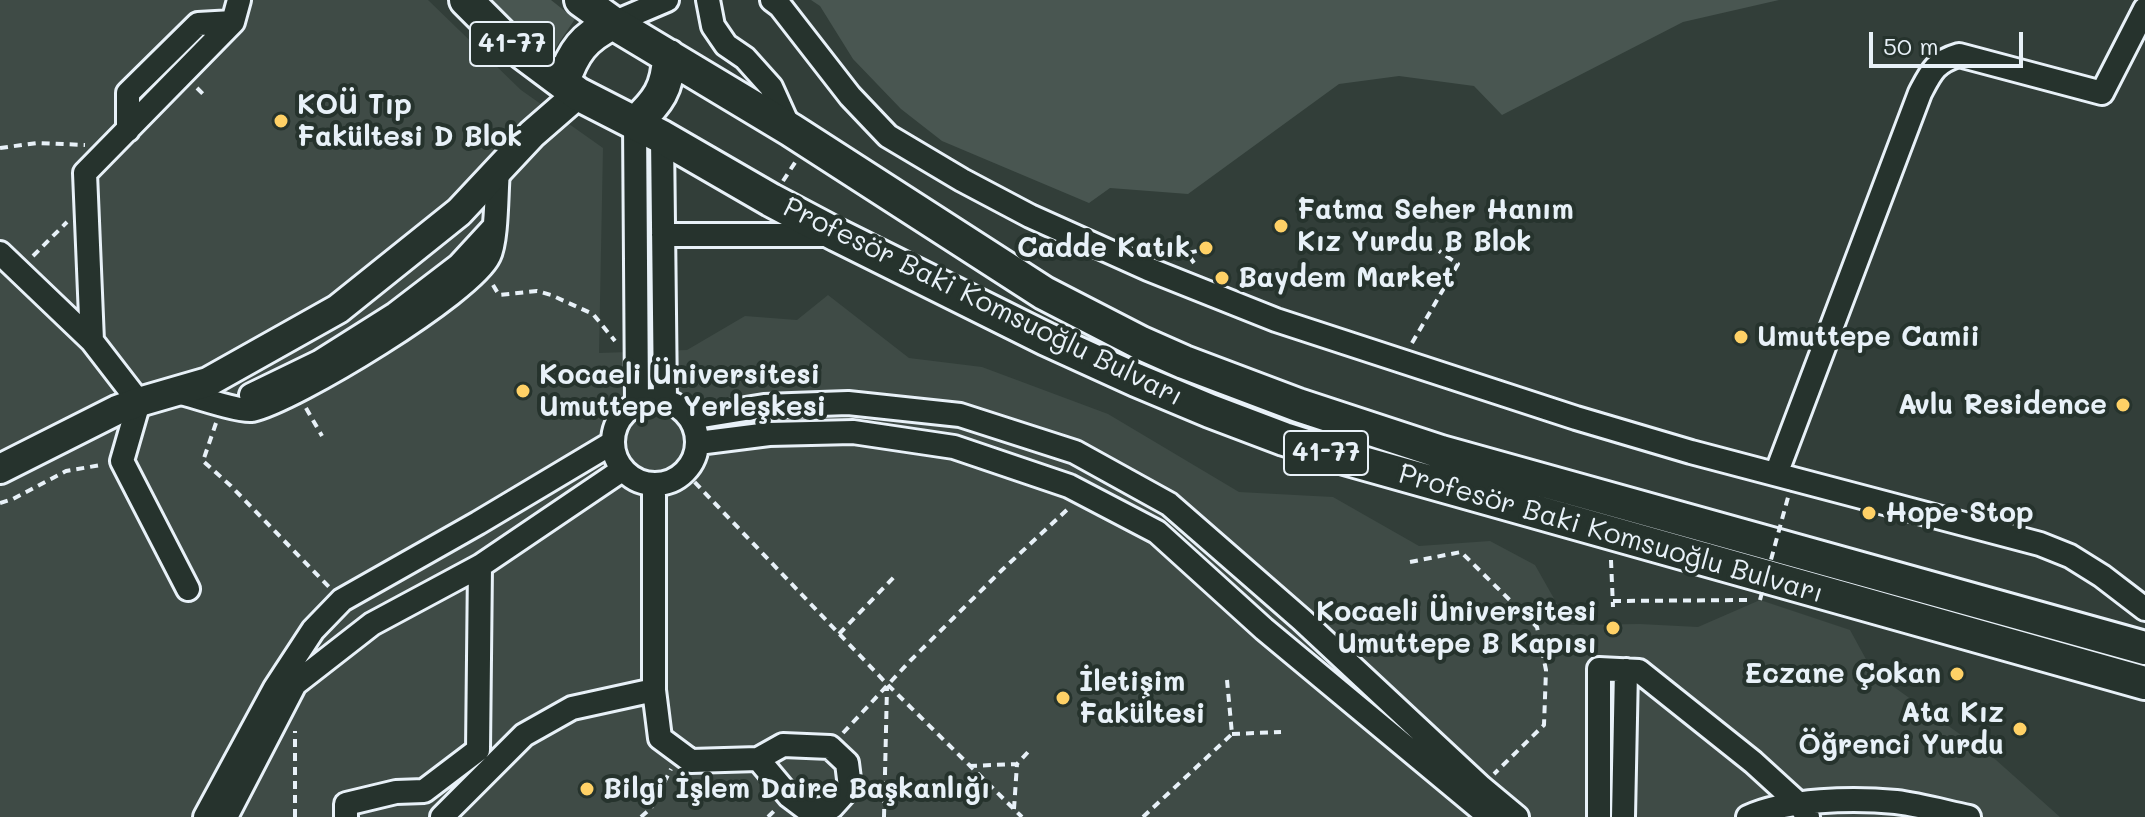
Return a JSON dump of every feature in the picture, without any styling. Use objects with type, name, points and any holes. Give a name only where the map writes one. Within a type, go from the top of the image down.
[{"type":"highway","name":"Profesör Baki Komsuoğlu Bulvarı","points":[[466,0],[507,41],[571,88],[771,200],[1046,339],[1210,411],[1341,457],[2145,683]]},
{"type":"highway","name":"Profesör Baki Komsuoğlu Bulvarı","points":[[581,0],[1044,293],[1141,343],[1298,405],[1441,452],[2145,648]]},
{"type":"highway","points":[[571,88],[569,63],[581,45],[596,31],[613,23]]},
{"type":"highway","points":[[649,130],[665,87],[669,56]]},
{"type":"main road","points":[[0,469],[117,410],[208,382],[338,309],[459,212],[571,88]]},
{"type":"street","points":[[613,23],[667,0]]},
{"type":"street","points":[[708,0],[713,26],[726,45],[745,58],[771,87],[800,137]]},
{"type":"street","points":[[772,0],[780,6],[850,96],[888,136],[1030,216],[1148,269],[1276,320],[1401,362],[1783,482],[2040,544],[2081,562],[2145,609]]},
{"type":"street","points":[[1783,482],[1908,123],[1930,72],[1943,60],[1959,55],[2102,93],[2145,9]]},
{"type":"street","points":[[92,341],[85,173],[236,11]]},
{"type":"street","points":[[649,130],[663,235],[665,400]]},
{"type":"street","points":[[637,402],[649,130]]},
{"type":"street","points":[[175,391],[249,411],[297,392],[416,321],[472,278],[490,255],[498,171]]},
{"type":"street","points":[[223,404],[260,392],[307,368],[395,314],[459,265],[494,227]]},
{"type":"street","points":[[663,235],[837,235]]},
{"type":"street","points":[[0,253],[92,341],[139,402],[122,461],[188,589]]},
{"type":"street","points":[[665,400],[690,418],[698,443],[695,458],[676,480],[662,485],[633,480],[622,470],[612,443],[614,430],[627,408],[637,402],[665,400]]},
{"type":"street","points":[[690,418],[764,406],[848,403],[960,415],[1075,452],[1169,504],[1302,620],[1517,817]]},
{"type":"street","points":[[698,443],[769,434],[853,432],[954,447],[1069,486],[1157,532],[1264,629],[1490,817]]},
{"type":"street","points":[[205,817],[275,688],[313,630],[342,600],[612,443]]},
{"type":"street","points":[[226,817],[295,684],[372,624],[480,566],[622,470]]},
{"type":"street","points":[[654,485],[654,690],[660,738],[691,761],[758,759],[783,745],[830,747],[847,763],[850,787],[832,807],[809,811],[789,807],[758,759]]},
{"type":"street","points":[[346,817],[346,804],[396,792],[424,791],[478,750],[480,566]]},
{"type":"street","points":[[1599,817],[1599,669],[1639,671],[1753,762],[1803,811]]},
{"type":"street","points":[[1623,817],[1626,670]]},
{"type":"street","points":[[442,817],[524,735],[572,708],[654,690]]},
{"type":"street","points":[[1748,817],[1762,810],[1803,811],[1824,801],[1896,802],[1969,817]]},
{"type":"path","points":[[771,200],[800,137]]},
{"type":"path","points":[[0,148],[37,143],[81,144],[104,154]]},
{"type":"path","points":[[17,272],[86,204]]},
{"type":"path","points":[[1401,362],[1458,264],[1439,251]]},
{"type":"path","points":[[481,266],[499,295],[537,291],[551,295],[593,314],[615,341]]},
{"type":"path","points":[[297,392],[322,436]]},
{"type":"path","points":[[223,404],[203,461],[342,600]]},
{"type":"path","points":[[0,503],[66,471],[122,461]]},
{"type":"path","points":[[685,472],[887,684],[1022,817]]},
{"type":"path","points":[[1610,534],[1613,604],[1760,600],[1783,482]]},
{"type":"path","points":[[830,747],[887,684],[1083,493]]},
{"type":"path","points":[[1410,562],[1461,552],[1537,627],[1546,670],[1544,725],[1481,787]]},
{"type":"path","points":[[839,634],[896,575]]},
{"type":"path","points":[[1227,680],[1232,734]]},
{"type":"path","points":[[883,816],[887,684]]},
{"type":"path","points":[[295,728],[295,817]]},
{"type":"path","points":[[1143,817],[1232,734],[1281,732]]},
{"type":"path","points":[[641,817],[651,808],[679,751]]},
{"type":"path","points":[[1014,809],[1017,764],[1028,752]]},
{"type":"path","points":[[969,766],[1017,764]]},
{"type":"shaded area","name":"Kocaeli Üniversitesi Umuttepe Yerleşkesi","points":[[0,0],[428,0],[521,90],[603,148],[599,353],[687,350],[745,316],[797,320],[828,295],[909,358],[982,367],[1108,414],[1239,492],[1333,497],[1419,546],[1490,541],[1535,565],[1569,625],[1698,627],[1760,600],[1850,630],[1873,672],[1996,760],[2060,817],[0,817]]},
{"type":"shaded area","points":[[487,0],[551,0],[575,19],[548,59]]},
{"type":"shaded area","points":[[811,0],[1779,0],[1683,22],[1502,115],[1474,86],[1399,76],[1339,84],[1188,194],[1110,188],[1089,203],[942,141],[901,109],[853,59],[820,6]]},
{"type":"place","name":"KOÜ Tıp Fakültesi D Blok","points":[[281,121]]},
{"type":"place","name":"Fatma Seher Hanım Kız Yurdu B Blok","points":[[1281,226]]},
{"type":"place","name":"Cadde Katık","points":[[1206,248]]},
{"type":"place","name":"Baydem Market","points":[[1222,278]]},
{"type":"place","name":"Umuttepe Camii","points":[[1741,337]]},
{"type":"place","name":"Kocaeli Üniversitesi Umuttepe Yerleşkesi","points":[[523,391]]},
{"type":"place","name":"Avlu Residence","points":[[2123,405]]},
{"type":"place","name":"Hope Stop","points":[[1869,513]]},
{"type":"place","name":"Kocaeli Üniversitesi Umuttepe B Kapısı","points":[[1613,628]]},
{"type":"place","name":"Eczane Çokan","points":[[1957,674]]},
{"type":"place","name":"İletişim Fakültesi","points":[[1063,698]]},
{"type":"place","name":"Ata Kız Öğrenci Yurdu","points":[[2020,729]]},
{"type":"place","name":"Bilgi İşlem Daire Başkanlığı","points":[[587,789]]}]
